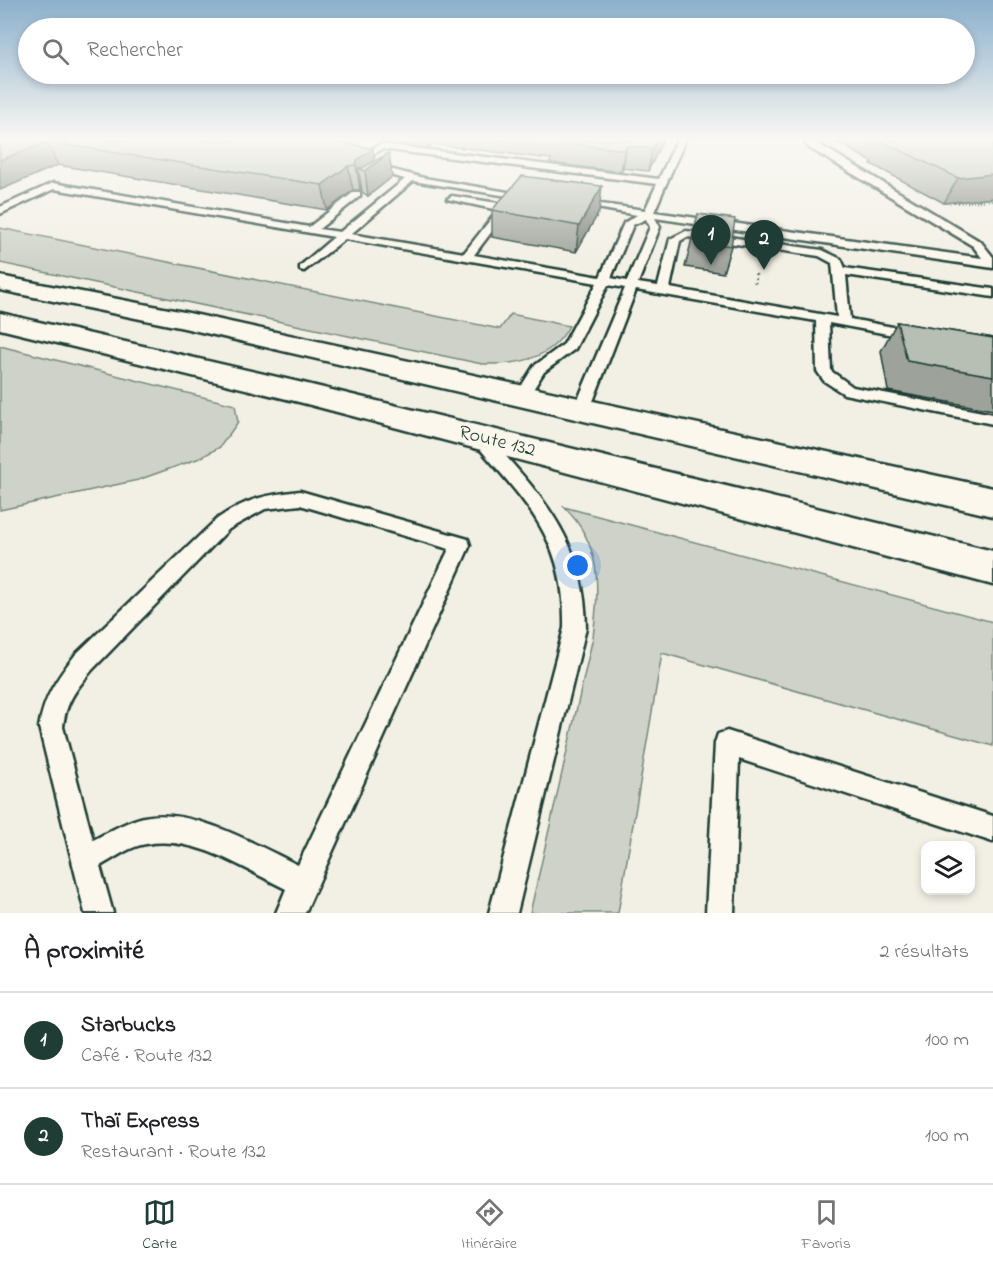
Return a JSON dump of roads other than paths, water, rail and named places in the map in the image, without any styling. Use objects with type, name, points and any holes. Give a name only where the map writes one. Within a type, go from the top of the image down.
[{"type":"highway","points":[[0,283],[162,315],[993,502]]},
{"type":"highway","name":"Route 132","points":[[0,321],[480,438],[993,568]]},
{"type":"lane","points":[[304,268],[406,183]]},
{"type":"lane","points":[[440,183],[539,198]]},
{"type":"lane","points":[[522,396],[538,369],[570,346],[629,222],[648,214],[662,183]]},
{"type":"lane","points":[[874,183],[977,244],[993,264]]},
{"type":"lane","points":[[0,211],[53,186],[932,338]]},
{"type":"lane","points":[[310,231],[357,194]]},
{"type":"lane","points":[[452,200],[498,206],[503,210],[467,257]]},
{"type":"lane","points":[[568,202],[993,264]]},
{"type":"lane","points":[[582,409],[656,227],[648,214]]},
{"type":"lane","points":[[663,291],[675,239],[686,234],[822,253],[837,261],[840,271],[844,322]]},
{"type":"lane","points":[[840,271],[993,293]]},
{"type":"lane","points":[[822,319],[824,371],[838,386],[849,391],[993,419]]},
{"type":"lane","points":[[480,438],[552,523],[573,577],[577,604],[575,628],[503,913]]},
{"type":"lane","points":[[99,913],[51,727],[54,705],[66,684],[93,653],[223,524],[242,511],[263,502],[300,498],[461,545],[290,913]]},
{"type":"lane","points":[[720,913],[727,743],[993,829]]},
{"type":"lane","points":[[84,860],[146,830],[175,830],[206,838],[304,883]]},
{"type":"place","name":"Starbucks","points":[[711,265]]},
{"type":"place","name":"Thaï Express","points":[[764,270]]}]
